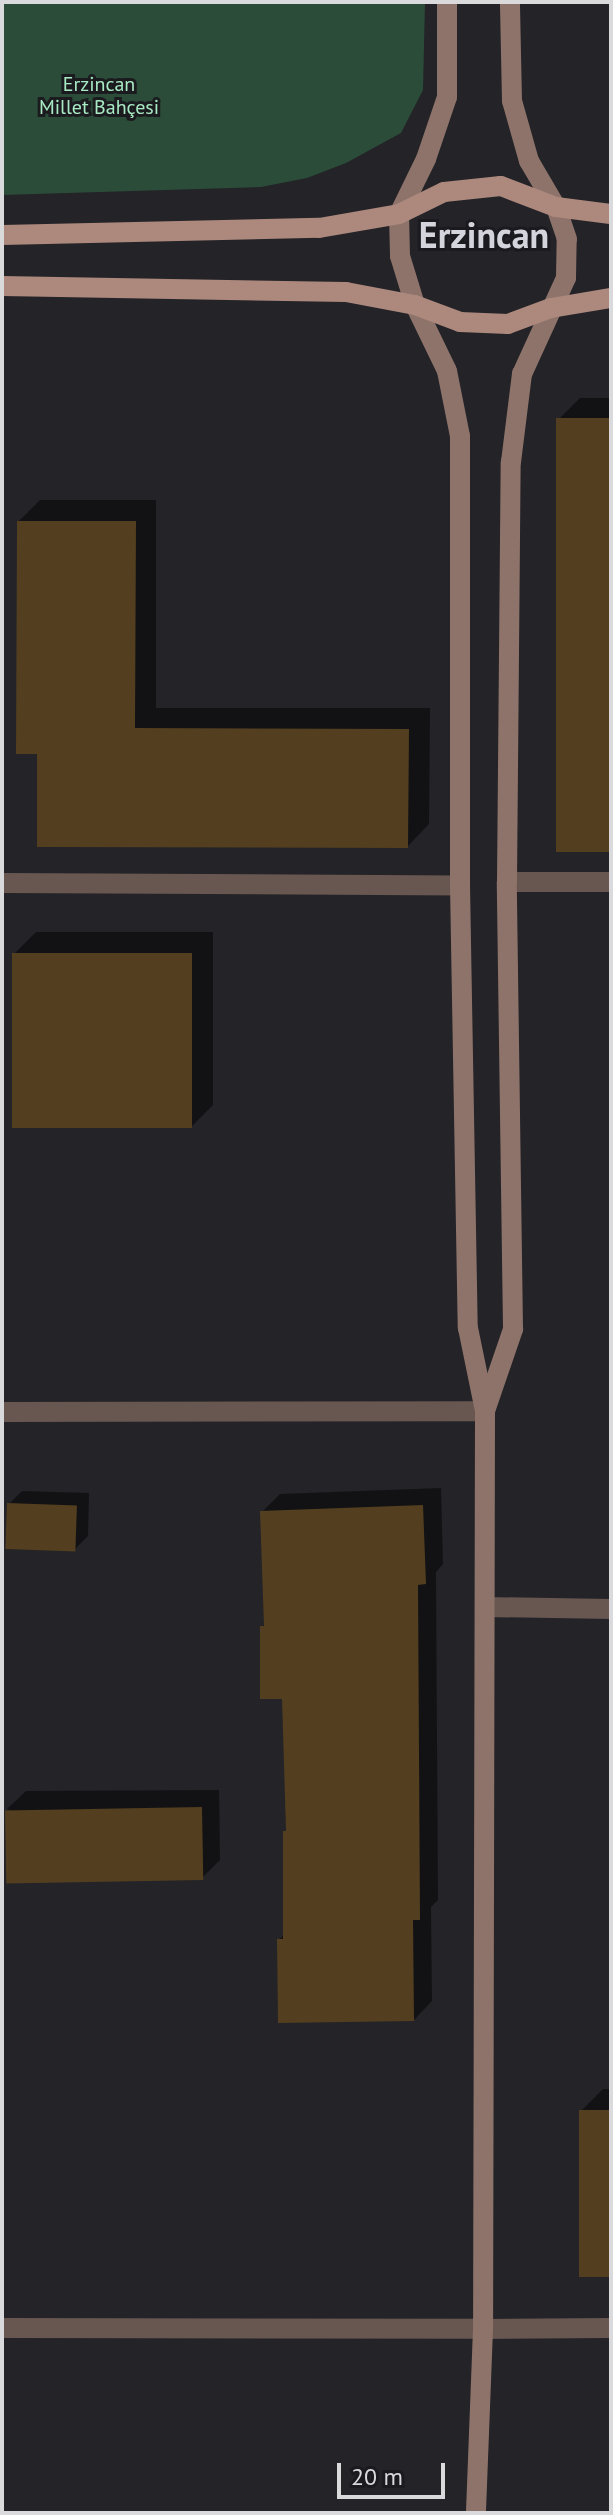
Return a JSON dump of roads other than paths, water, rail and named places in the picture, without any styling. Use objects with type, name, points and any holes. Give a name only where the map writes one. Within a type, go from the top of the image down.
[{"type":"main road","points":[[447,2],[447,97],[426,159],[399,214],[400,256],[415,305],[447,371],[460,436],[460,885],[468,1328],[485,1411],[483,2329],[476,2513]]},
{"type":"main road","points":[[485,1411],[513,1329],[507,882],[511,462],[522,374],[566,278],[567,239],[556,207],[529,161],[512,101],[510,2]]},
{"type":"main road","points":[[2,235],[319,228],[399,214],[444,192],[501,186],[556,207],[611,214]]},
{"type":"main road","points":[[2,286],[346,292],[415,305],[460,322],[508,324],[551,308],[611,298]]},
{"type":"street","points":[[507,882],[611,882]]},
{"type":"street","points":[[2,883],[460,885]]},
{"type":"street","points":[[2,1412],[485,1411]]},
{"type":"street","points":[[485,1607],[611,1609]]},
{"type":"street","points":[[2,2328],[611,2328]]},
{"type":"district","name":"Erzincan","points":[[484,235]]},
{"type":"park label","name":"Erzincan Millet Bahçesi","points":[[99,96]]}]
